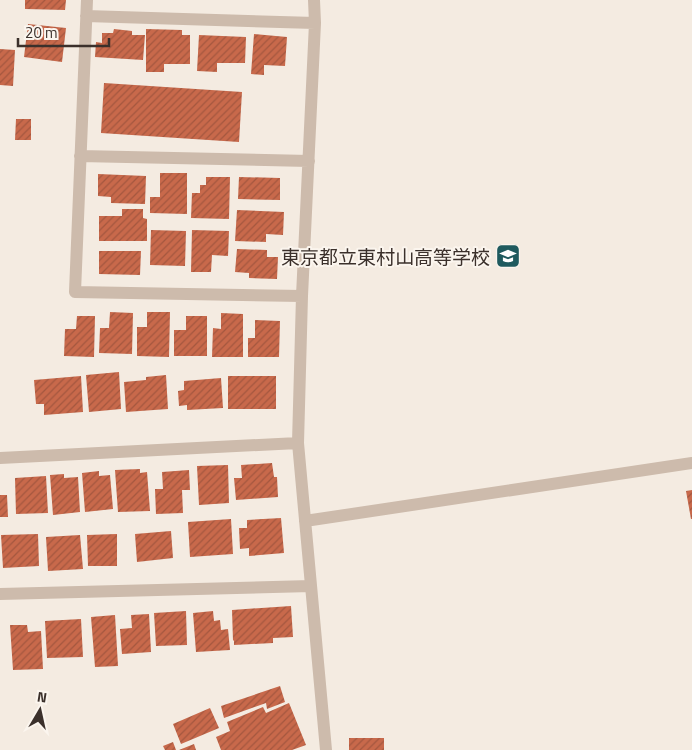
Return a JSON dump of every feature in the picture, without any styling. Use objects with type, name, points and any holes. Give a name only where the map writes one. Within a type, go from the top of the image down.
[{"type":"street","points":[[87,0],[75,292],[302,296]]},
{"type":"street","points":[[314,0],[298,444],[326,750]]},
{"type":"street","points":[[86,16],[314,23]]},
{"type":"street","points":[[80,156],[309,161]]},
{"type":"street","points":[[0,458],[298,444]]},
{"type":"street","points":[[305,521],[692,463]]},
{"type":"street","points":[[0,594],[311,586]]},
{"type":"building","points":[[25,0],[66,0],[65,10],[25,9]]},
{"type":"building","points":[[28,24],[66,28],[62,62],[24,57]]},
{"type":"building","points":[[114,29],[132,31],[132,35],[145,35],[143,60],[95,57],[96,42],[102,43],[102,33],[113,33]]},
{"type":"building","points":[[146,29],[182,30],[182,35],[190,35],[190,64],[164,64],[164,72],[146,72]]},
{"type":"building","points":[[254,34],[287,37],[285,66],[264,65],[264,75],[251,74]]},
{"type":"building","points":[[199,35],[246,37],[245,63],[217,63],[217,72],[197,71]]},
{"type":"building","points":[[0,49],[15,50],[13,86],[0,85]]},
{"type":"building","points":[[104,83],[242,92],[239,142],[101,133]]},
{"type":"building","points":[[16,119],[31,119],[31,140],[15,140]]},
{"type":"building","points":[[160,173],[187,173],[187,214],[150,213],[150,197],[160,197]]},
{"type":"building","points":[[98,174],[146,176],[145,204],[111,203],[111,197],[98,196]]},
{"type":"building","points":[[206,177],[230,177],[229,219],[191,218],[192,193],[200,193],[200,185],[206,185]]},
{"type":"building","points":[[239,177],[280,178],[280,200],[238,199]]},
{"type":"building","points":[[122,209],[143,209],[143,218],[147,219],[147,241],[99,241],[99,216],[122,216]]},
{"type":"building","points":[[237,210],[284,212],[283,235],[266,234],[266,242],[235,241]]},
{"type":"building","points":[[151,230],[186,231],[185,266],[150,265]]},
{"type":"building","points":[[192,230],[229,231],[228,256],[212,255],[211,272],[191,272]]},
{"type":"building","points":[[237,249],[267,250],[267,257],[278,257],[277,279],[249,278],[249,273],[235,272]]},
{"type":"building","points":[[99,251],[141,251],[140,275],[99,274]]},
{"type":"building","points":[[110,312],[133,313],[132,354],[99,353],[100,328],[109,328]]},
{"type":"building","points":[[147,312],[170,312],[169,357],[137,356],[137,327],[147,327]]},
{"type":"building","points":[[221,313],[243,314],[243,357],[212,357],[213,328],[221,329]]},
{"type":"building","points":[[77,316],[95,316],[94,357],[64,356],[65,329],[76,329]]},
{"type":"building","points":[[186,316],[207,316],[207,356],[174,356],[174,330],[186,330]]},
{"type":"building","points":[[255,320],[280,321],[279,357],[248,357],[248,338],[255,338]]},
{"type":"building","points":[[119,372],[121,409],[89,412],[86,375]]},
{"type":"building","points":[[166,375],[168,409],[126,412],[124,382],[146,380],[146,377]]},
{"type":"building","points":[[81,376],[83,412],[44,415],[44,404],[36,404],[34,380]]},
{"type":"building","points":[[228,376],[276,376],[276,409],[228,409]]},
{"type":"building","points":[[221,378],[223,408],[187,410],[187,405],[179,406],[178,391],[184,390],[184,381]]},
{"type":"building","points":[[272,463],[274,477],[277,477],[278,497],[236,500],[234,478],[242,478],[241,465]]},
{"type":"building","points":[[228,465],[229,503],[199,505],[197,466]]},
{"type":"building","points":[[140,469],[140,473],[147,472],[150,511],[118,512],[115,470]]},
{"type":"building","points":[[189,470],[190,490],[182,490],[183,513],[156,514],[155,489],[163,489],[162,472]]},
{"type":"building","points":[[99,471],[99,476],[110,475],[113,509],[85,512],[82,473]]},
{"type":"building","points":[[64,474],[64,478],[78,477],[80,512],[53,515],[50,475]]},
{"type":"building","points":[[46,476],[48,513],[16,514],[15,478]]},
{"type":"building","points":[[692,490],[692,519],[691,519],[686,491]]},
{"type":"building","points":[[0,495],[7,495],[8,517],[0,517]]},
{"type":"building","points":[[281,518],[284,553],[249,556],[249,548],[240,549],[239,528],[247,528],[247,520]]},
{"type":"building","points":[[231,519],[233,554],[190,557],[188,522]]},
{"type":"building","points":[[171,531],[173,558],[137,562],[135,534]]},
{"type":"building","points":[[38,534],[39,566],[3,568],[1,535]]},
{"type":"building","points":[[117,534],[117,566],[88,566],[87,535]]},
{"type":"building","points":[[80,535],[83,569],[48,571],[46,537]]},
{"type":"building","points":[[291,606],[293,637],[273,638],[273,643],[234,645],[232,610]]},
{"type":"building","points":[[186,611],[187,645],[156,646],[154,613]]},
{"type":"building","points":[[213,611],[214,621],[220,620],[221,630],[228,629],[230,650],[196,652],[193,613]]},
{"type":"building","points":[[149,614],[151,652],[122,654],[120,629],[132,628],[131,615]]},
{"type":"building","points":[[115,615],[118,666],[95,667],[91,617]]},
{"type":"building","points":[[81,619],[83,657],[47,658],[45,621]]},
{"type":"building","points":[[10,625],[27,625],[28,632],[41,631],[43,669],[13,670]]},
{"type":"building","points":[[280,686],[285,702],[267,709],[266,703],[224,718],[221,706]]},
{"type":"building","points":[[289,703],[306,745],[292,750],[221,750],[216,737],[230,731],[227,722],[263,707],[266,713]]},
{"type":"building","points":[[210,708],[219,728],[181,744],[173,724]]},
{"type":"building","points":[[349,738],[384,738],[384,750],[349,750]]},
{"type":"building","points":[[173,742],[176,750],[165,750],[163,746]]},
{"type":"building","points":[[194,744],[196,750],[179,750]]},
{"type":"place","name":"東京都立東村山高等学校","points":[[508,256]]}]
